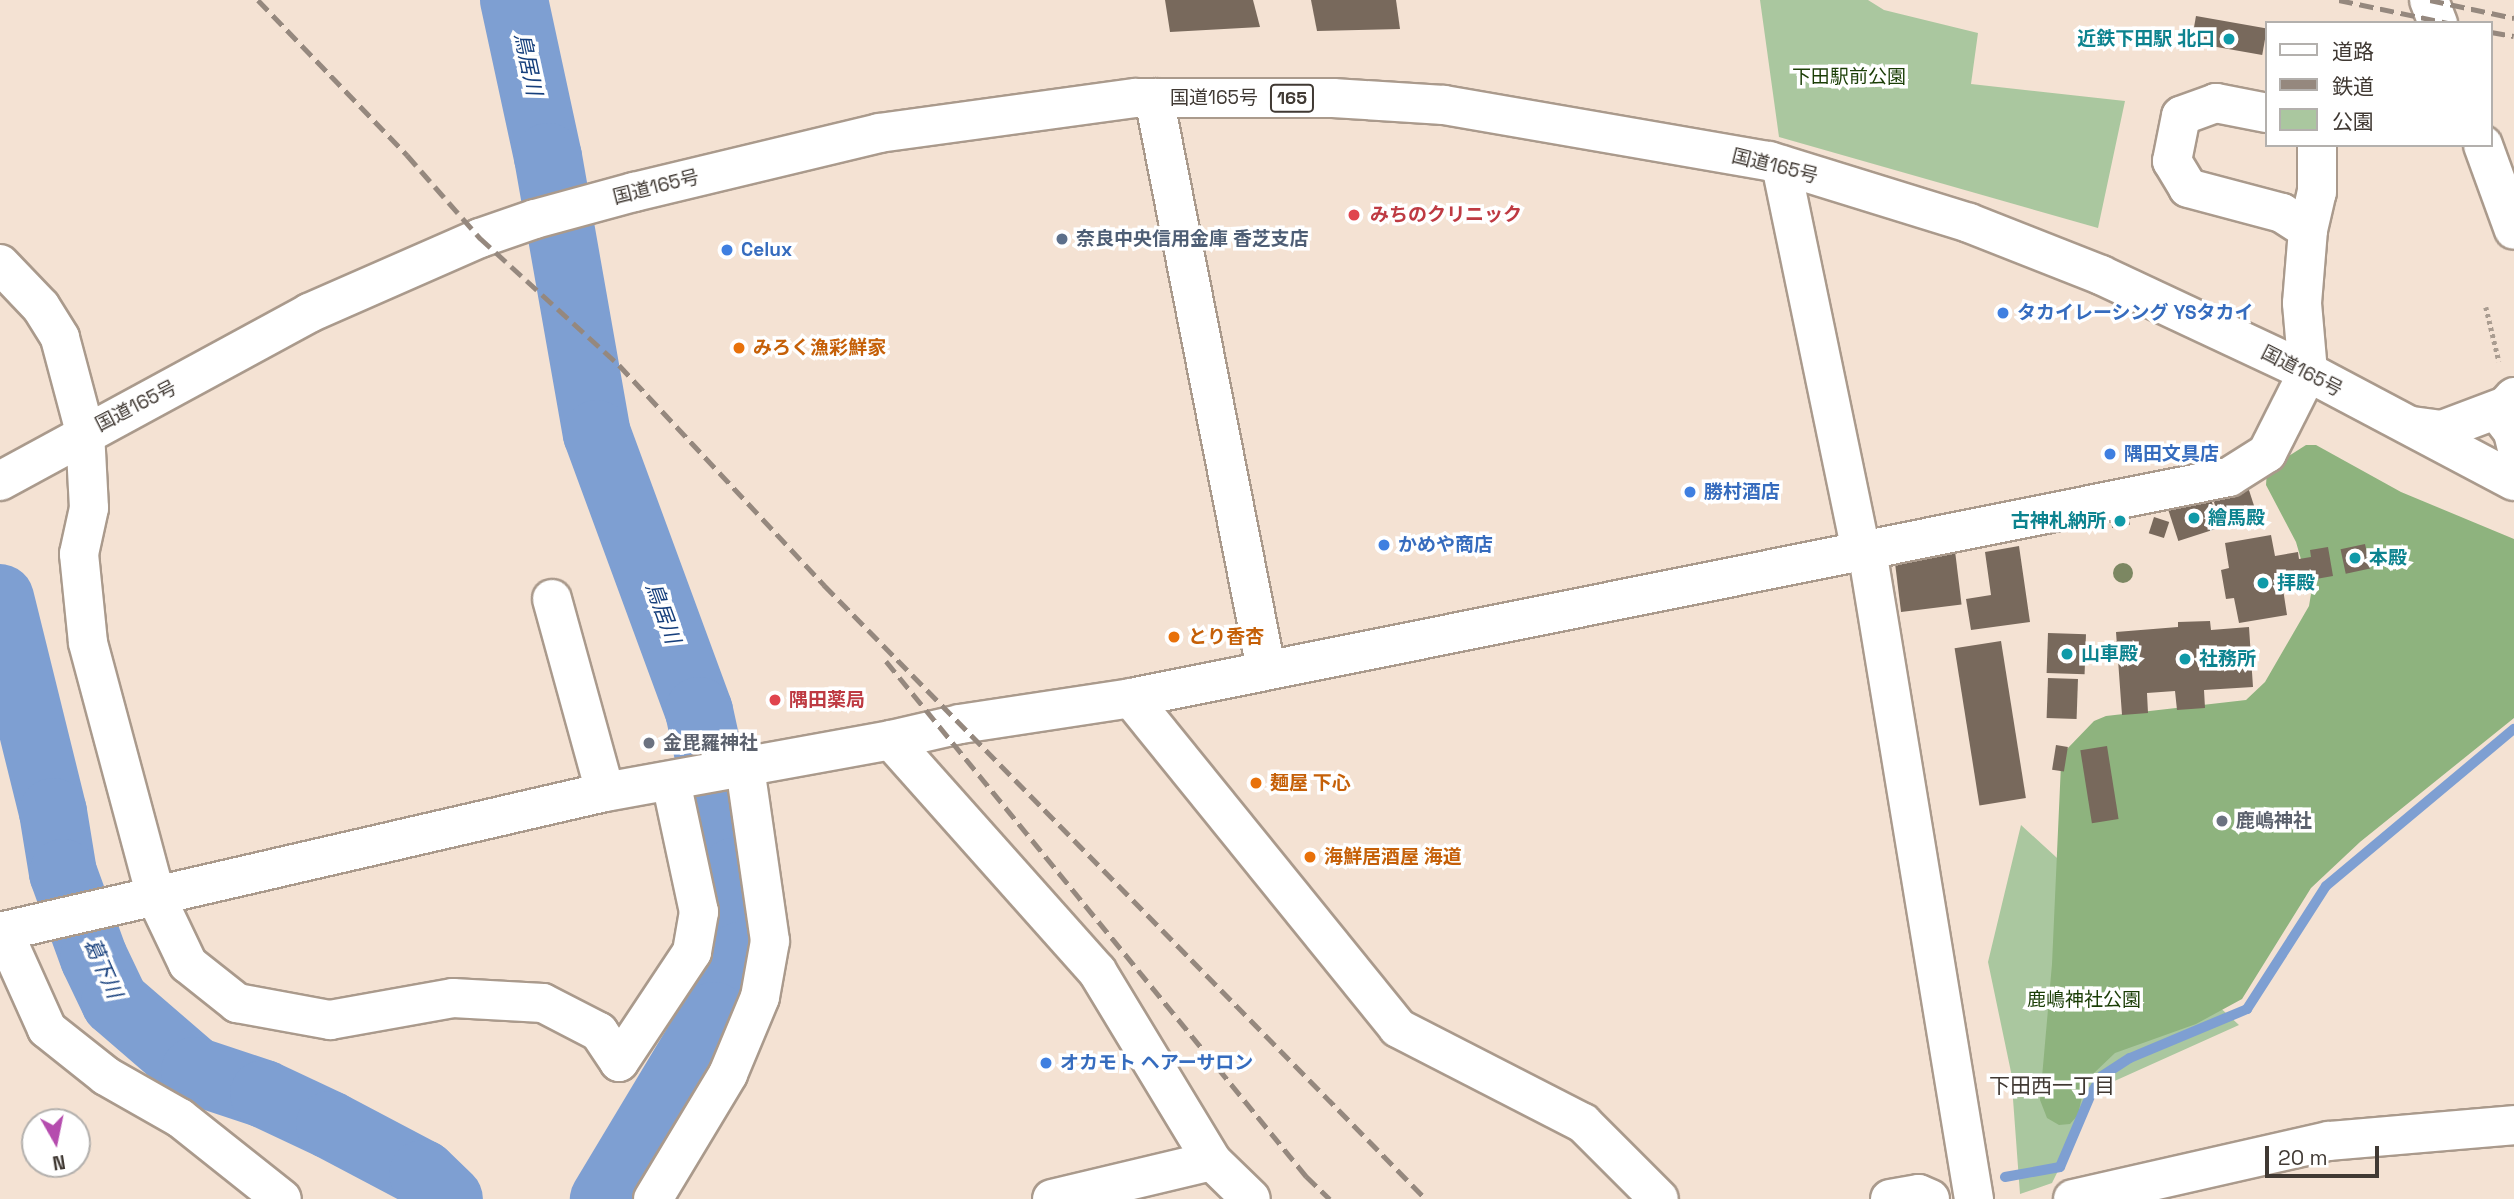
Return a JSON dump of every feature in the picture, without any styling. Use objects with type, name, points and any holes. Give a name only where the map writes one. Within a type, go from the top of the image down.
[{"type":"main road","points":[[2429,0],[2437,21]]},
{"type":"main road","points":[[1154,98],[1266,669]]},
{"type":"main road","name":"国道165号","points":[[0,481],[309,313],[480,238],[535,219],[634,192],[879,133],[1154,98],[1333,98],[1444,105],[1657,140],[1781,165],[1969,223],[2101,275],[2308,372],[2514,481]]},
{"type":"main road","points":[[2266,113],[2216,103],[2181,116],[2172,161],[2188,188],[2282,213],[2308,230]]},
{"type":"main road","points":[[282,1199],[180,1118],[106,1076],[47,1029],[1,932],[605,792],[745,768],[960,724],[1131,698],[2229,477],[2267,453],[2308,372],[2302,303],[2308,230],[2317,192],[2317,147]]},
{"type":"main road","points":[[2484,147],[2514,230]]},
{"type":"main road","points":[[1781,165],[1864,550],[1974,1199]]},
{"type":"main road","points":[[0,264],[41,307],[60,338],[74,440],[89,508],[79,554],[88,643],[156,897],[188,964],[237,1003],[330,1020],[453,998],[543,1003],[598,1032],[619,1062],[692,952],[699,912],[671,781]]},
{"type":"main road","points":[[2407,425],[2442,430],[2506,407],[2511,428]]},
{"type":"main road","points":[[552,599],[605,792]]},
{"type":"main road","points":[[1131,698],[1398,1028],[1583,1123],[1659,1199]]},
{"type":"main road","points":[[891,740],[1097,971],[1212,1161],[1251,1199]]},
{"type":"main road","points":[[653,1199],[728,1074],[760,997],[770,941],[745,768]]},
{"type":"main road","points":[[2073,1199],[2329,1141],[2514,1125]]},
{"type":"main road","points":[[1052,1199],[1212,1161]]},
{"type":"main road","points":[[1890,1199],[1919,1194],[1930,1199]]},
{"type":"green space","name":"下田駅前公園","points":[[1760,0],[1868,0],[1884,10],[1978,33],[1971,84],[2125,101],[2098,228],[1779,137]]},
{"type":"green space","name":"鹿嶋神社","points":[[2306,445],[2316,445],[2401,492],[2514,539],[2514,718],[2360,842],[2311,888],[2242,999],[2196,1024],[2115,1053],[2093,1074],[2083,1092],[2078,1115],[2070,1124],[2059,1125],[2047,1118],[2040,1100],[2052,964],[2061,764],[2067,749],[2094,721],[2106,716],[2246,700],[2265,682],[2309,606],[2311,594],[2296,542],[2266,485],[2267,470]]},
{"type":"green space","name":"鹿嶋神社公園","points":[[2021,825],[2239,1025],[2099,1088],[2052,1183],[2020,1194],[2011,1072],[1988,962]]},
{"type":"building","points":[[1165,0],[1253,0],[1260,27],[1170,32]]},
{"type":"building","points":[[1311,0],[1396,0],[1400,29],[1317,31]]},
{"type":"building","name":"近鉄下田駅 北口","points":[[2196,16],[2266,28],[2262,55],[2191,43]]},
{"type":"building","points":[[2247,484],[2255,509],[2220,520],[2212,495]]},
{"type":"building","name":"繪馬殿","points":[[2210,496],[2220,527],[2178,541],[2168,510]]},
{"type":"building","name":"古神札納所","points":[[2128,514],[2130,525],[2112,528],[2110,517]]},
{"type":"building","points":[[2154,517],[2169,522],[2164,538],[2149,533]]},
{"type":"building","name":"拝殿","points":[[2271,535],[2275,556],[2298,552],[2299,559],[2311,557],[2310,550],[2328,547],[2333,576],[2316,579],[2314,572],[2302,575],[2303,586],[2283,589],[2287,615],[2239,623],[2234,598],[2226,599],[2221,570],[2229,568],[2225,543]]},
{"type":"building","name":"本殿","points":[[2365,544],[2370,568],[2346,574],[2341,549]]},
{"type":"building","points":[[2019,546],[2030,622],[1971,630],[1966,599],[1991,595],[1985,552]]},
{"type":"building","points":[[1955,551],[1962,605],[1901,612],[1894,558]]},
{"type":"building","name":"社務所","points":[[2210,621],[2211,630],[2249,627],[2253,687],[2204,690],[2205,708],[2177,710],[2175,691],[2147,693],[2148,713],[2122,715],[2116,632],[2178,627],[2178,622]]},
{"type":"building","name":"山車殿","points":[[2048,633],[2086,634],[2085,674],[2047,673]]},
{"type":"building","points":[[2001,641],[2026,798],[1979,805],[1955,648]]},
{"type":"building","points":[[2048,678],[2078,679],[2077,719],[2047,718]]},
{"type":"building","points":[[2056,745],[2068,747],[2064,772],[2052,770]]},
{"type":"building","points":[[2107,746],[2119,819],[2092,823],[2080,750]]},
{"type":"waterway","name":"鳥居川","points":[[514,0],[548,157],[597,434],[699,711],[734,872],[740,956],[714,1016],[604,1199]]},
{"type":"waterway","name":"葛下川","points":[[0,598],[53,812],[63,873],[94,958],[115,1002],[195,1071],[264,1094],[330,1125],[423,1174],[449,1199]]},
{"type":"waterway","points":[[2005,1177],[2060,1167],[2091,1094],[2102,1076],[2130,1058],[2247,1009],[2326,886],[2514,729]]},
{"type":"railway","points":[[258,0],[407,155],[480,238],[619,365],[824,585],[1426,1199]]},
{"type":"railway","points":[[2339,0],[2439,21]]},
{"type":"railway","points":[[2430,0],[2514,18]]},
{"type":"railway","points":[[2493,32],[2514,36]]},
{"type":"railway","points":[[886,661],[1306,1176],[1330,1199]]},
{"type":"place","name":"近鉄下田駅 北口","points":[[2229,39]]},
{"type":"place","name":"みちのクリニック","points":[[1354,215]]},
{"type":"place","name":"奈良中央信用金庫 香芝支店","points":[[1062,239]]},
{"type":"place","name":"Celux","points":[[727,250]]},
{"type":"place","name":"タカイレーシング YSタカイ","points":[[2003,313]]},
{"type":"place","name":"みろく漁彩鮮家","points":[[739,348]]},
{"type":"place","name":"隅田文具店","points":[[2110,454]]},
{"type":"place","name":"勝村酒店","points":[[1690,492]]},
{"type":"place","name":"繪馬殿","points":[[2194,518]]},
{"type":"place","name":"古神札納所","points":[[2120,521]]},
{"type":"place","name":"かめや商店","points":[[1384,545]]},
{"type":"place","name":"本殿","points":[[2355,558]]},
{"type":"place","name":"拝殿","points":[[2263,583]]},
{"type":"place","name":"とり香杏","points":[[1174,637]]},
{"type":"place","name":"山車殿","points":[[2067,654]]},
{"type":"place","name":"社務所","points":[[2185,659]]},
{"type":"place","name":"隅田薬局","points":[[775,700]]},
{"type":"place","name":"金毘羅神社","points":[[649,743]]},
{"type":"place","name":"麺屋 下心","points":[[1256,783]]},
{"type":"place","name":"鹿嶋神社","points":[[2222,821]]},
{"type":"place","name":"海鮮居酒屋 海道","points":[[1310,857]]},
{"type":"place","name":"オカモト ヘアーサロン","points":[[1046,1063]]},
{"type":"district","name":"下田西一丁目","points":[[2052,1086]]}]
